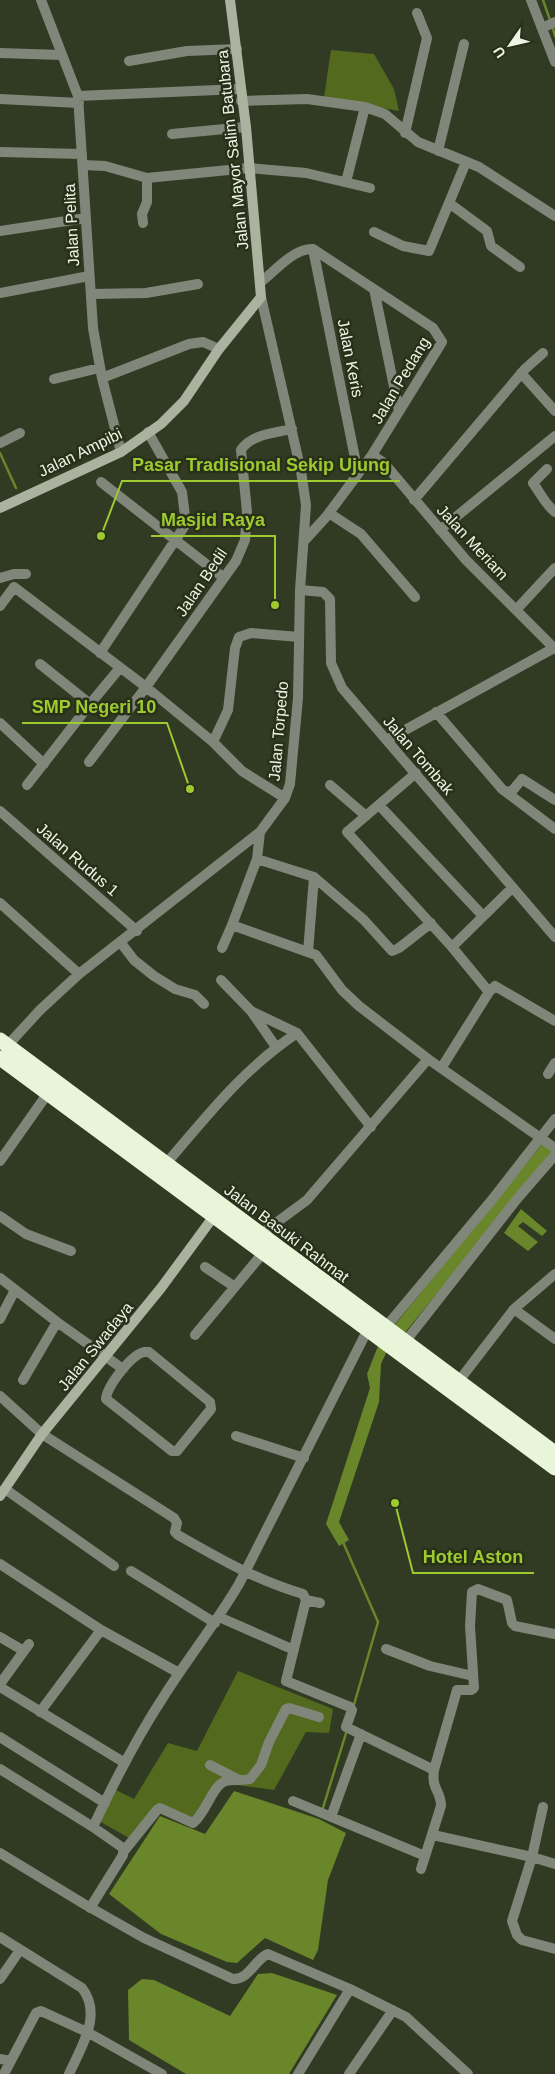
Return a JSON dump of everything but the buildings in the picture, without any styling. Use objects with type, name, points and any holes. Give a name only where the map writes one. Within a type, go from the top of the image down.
[{"type":"highway","name":"Jalan Basuki Rahmat","points":[[2,1048],[48,1093],[263,1253],[458,1382],[555,1453]]},
{"type":"highway","name":"Jalan Basuki Rahmat","points":[[2,1048],[261,1234],[380,1331]]},
{"type":"highway","name":"Jalan Basuki Rahmat","points":[[401,1344],[555,1468]]},
{"type":"street","name":"Jalan Pelita","points":[[41,0],[79,100],[89,276],[99,368],[121,452]]},
{"type":"street","name":"Jalan Mayor Salim Batubara","points":[[230,0],[241,101],[246,127],[261,297]]},
{"type":"street","points":[[532,0],[547,25],[555,62]]},
{"type":"street","points":[[405,133],[427,38],[417,12]]},
{"type":"street","points":[[438,152],[464,44]]},
{"type":"street","points":[[129,61],[187,51],[236,48]]},
{"type":"street","points":[[0,53],[62,55]]},
{"type":"street","points":[[0,99],[79,100],[240,88]]},
{"type":"street","points":[[241,101],[307,99],[365,107],[385,114],[405,133],[418,142],[438,152],[480,167],[555,216]]},
{"type":"street","points":[[346,182],[365,107]]},
{"type":"street","points":[[172,134],[246,127]]},
{"type":"street","points":[[0,152],[83,159],[147,178],[249,168],[306,173],[370,188]]},
{"type":"street","points":[[374,232],[403,246],[429,251],[466,162]]},
{"type":"street","points":[[143,223],[142,214],[147,202],[147,178]]},
{"type":"street","points":[[449,203],[487,231],[490,246],[520,267]]},
{"type":"street","points":[[0,231],[86,218]]},
{"type":"street","points":[[261,282],[295,255],[307,249],[314,249]]},
{"type":"street","name":"Jalan Pedang","points":[[304,541],[329,513],[372,455],[442,342],[433,328],[314,249]]},
{"type":"street","name":"Jalan Keris","points":[[314,249],[358,473]]},
{"type":"street","points":[[0,293],[89,276]]},
{"type":"street","points":[[91,294],[146,293],[198,284]]},
{"type":"street","points":[[374,289],[399,411]]},
{"type":"street","name":"Jalan Ampibi","points":[[0,508],[121,452],[148,432],[184,401],[219,349],[261,297]]},
{"type":"street","name":"Jalan Torpedo","points":[[2,1048],[79,974],[137,931],[260,832],[285,798],[293,763],[300,590],[306,505],[292,429],[261,297]]},
{"type":"street","points":[[102,378],[188,344],[203,342],[219,349]]},
{"type":"street","points":[[414,500],[522,373],[543,353]]},
{"type":"street","points":[[54,379],[99,368]]},
{"type":"street","points":[[522,373],[555,411]]},
{"type":"street","name":"Jalan Bedil","points":[[88,762],[146,687],[224,578],[240,552],[247,527],[247,498],[241,450],[245,443],[254,438],[292,429]]},
{"type":"street","points":[[100,653],[186,524],[185,504],[176,478],[148,432]]},
{"type":"street","points":[[0,443],[20,433]]},
{"type":"street","points":[[440,530],[555,436]]},
{"type":"street","name":"Jalan Meriam","points":[[372,455],[384,463],[466,560],[554,648]]},
{"type":"street","points":[[547,469],[533,484],[544,496],[545,503],[555,512]]},
{"type":"street","points":[[101,482],[224,578]]},
{"type":"street","points":[[329,513],[362,534],[414,597]]},
{"type":"street","points":[[516,610],[555,568]]},
{"type":"street","points":[[0,578],[14,574],[26,574]]},
{"type":"street","points":[[0,606],[14,587],[146,687],[213,742],[242,771],[285,798]]},
{"type":"street","name":"Jalan Tombak","points":[[300,590],[323,592],[328,596],[332,620],[330,654],[333,672],[342,688],[555,936]]},
{"type":"street","points":[[213,742],[228,710],[235,648],[239,637],[251,633],[299,637]]},
{"type":"street","points":[[387,740],[554,648]]},
{"type":"street","points":[[40,664],[90,704]]},
{"type":"street","points":[[27,785],[90,704],[120,669]]},
{"type":"street","points":[[436,712],[507,792],[555,830]]},
{"type":"street","points":[[0,723],[44,764]]},
{"type":"street","points":[[416,773],[347,832],[431,923],[489,992]]},
{"type":"street","points":[[507,792],[513,790],[522,779],[555,800]]},
{"type":"street","points":[[330,786],[366,816]]},
{"type":"street","points":[[379,805],[483,916]]},
{"type":"street","name":"Jalan Rudus 1","points":[[2,816],[137,931]]},
{"type":"street","points":[[222,948],[257,859],[260,832]]},
{"type":"street","points":[[257,859],[314,877],[364,920],[392,951],[400,948],[431,923]]},
{"type":"street","points":[[308,952],[314,877]]},
{"type":"street","points":[[452,947],[512,888]]},
{"type":"street","points":[[0,903],[79,974]]},
{"type":"street","points":[[232,925],[308,952],[321,960],[342,990],[359,1006],[428,1059],[555,1148]]},
{"type":"street","points":[[121,943],[134,960],[154,976],[175,989],[196,995],[204,1004]]},
{"type":"street","points":[[221,980],[251,1011],[276,1047]]},
{"type":"street","points":[[442,1067],[489,992],[496,986],[555,1021]]},
{"type":"street","points":[[251,1011],[297,1033],[370,1127]]},
{"type":"street","points":[[166,1165],[234,1083],[276,1047],[297,1033]]},
{"type":"street","points":[[261,1234],[302,1205],[428,1059]]},
{"type":"street","points":[[548,1074],[555,1062]]},
{"type":"street","points":[[0,1161],[48,1093]]},
{"type":"street","points":[[93,1827],[125,1763],[179,1673],[217,1620],[245,1573],[304,1458],[380,1331],[543,1139],[555,1119]]},
{"type":"street","points":[[401,1344],[555,1155]]},
{"type":"street","points":[[0,1216],[26,1234],[72,1250]]},
{"type":"street","name":"Jalan Swadaya","points":[[3,1492],[42,1434],[106,1357],[214,1216]]},
{"type":"street","points":[[195,1335],[263,1253]]},
{"type":"street","points":[[205,1267],[235,1287]]},
{"type":"street","points":[[458,1382],[514,1309],[555,1274]]},
{"type":"street","points":[[0,1278],[123,1369]]},
{"type":"street","points":[[0,1319],[15,1290]]},
{"type":"street","points":[[514,1309],[555,1339]]},
{"type":"street","points":[[24,1380],[57,1322]]},
{"type":"street","points":[[149,1352],[210,1402],[211,1409],[177,1450],[172,1451],[108,1402],[108,1392],[123,1369],[136,1355],[149,1352]]},
{"type":"street","points":[[0,1396],[42,1434],[174,1518],[177,1523],[175,1532],[178,1535],[245,1573],[274,1586],[303,1594],[306,1600],[286,1681],[351,1708],[346,1728],[360,1733],[434,1770]]},
{"type":"street","points":[[236,1436],[304,1458]]},
{"type":"street","points":[[3,1492],[114,1566]]},
{"type":"street","points":[[0,1564],[101,1630],[179,1673]]},
{"type":"street","points":[[131,1571],[217,1620],[294,1650]]},
{"type":"street","points":[[421,1869],[441,1806],[440,1797],[432,1782],[457,1690],[473,1689],[470,1626],[472,1592],[475,1589],[507,1600],[512,1623],[515,1626],[555,1634]]},
{"type":"street","points":[[306,1600],[320,1603]]},
{"type":"street","points":[[40,1712],[101,1630]]},
{"type":"street","points":[[0,1637],[27,1648],[0,1685],[40,1712],[125,1763]]},
{"type":"street","points":[[386,1648],[430,1666],[473,1676]]},
{"type":"street","points":[[90,1908],[124,1851],[157,1810],[160,1808],[193,1822],[201,1816],[219,1784],[250,1779],[261,1765],[269,1742],[286,1709],[289,1708],[319,1717]]},
{"type":"street","points":[[329,1816],[360,1733]]},
{"type":"street","points":[[0,1737],[105,1802]]},
{"type":"street","points":[[210,1765],[238,1780]]},
{"type":"street","points":[[0,1769],[93,1827],[124,1851]]},
{"type":"street","points":[[293,1800],[426,1856]]},
{"type":"street","points":[[543,1807],[532,1857],[512,1921],[517,1935],[527,1943],[555,1949]]},
{"type":"street","points":[[433,1835],[555,1864]]},
{"type":"street","points":[[0,1853],[90,1908],[144,1938],[233,1979],[242,1977],[261,1957],[268,1954],[350,1989],[393,2010],[412,2022],[468,2074]]},
{"type":"street","points":[[0,1937],[82,1988],[91,2004],[92,2016],[87,2032],[69,2074]]},
{"type":"street","points":[[0,1979],[20,1950]]},
{"type":"street","points":[[298,2074],[350,1989]]},
{"type":"street","points":[[349,2074],[393,2010]]},
{"type":"street","points":[[4,2074],[38,2011],[87,2032],[162,2074]]},
{"type":"street","points":[[0,2059],[11,2061]]},
{"type":"shaded area","points":[[331,50],[374,54],[394,89],[399,111],[324,97]]},
{"type":"shaded area","points":[[543,1143],[554,1150],[403,1335],[393,1327]]},
{"type":"shaded area","points":[[521,1209],[547,1231],[542,1236],[523,1222],[518,1226],[538,1242],[528,1251],[504,1233]]},
{"type":"shaded area","points":[[378,1346],[387,1351],[381,1364],[379,1402],[339,1522],[349,1540],[339,1546],[326,1524],[370,1388],[367,1374]]},
{"type":"shaded area","points":[[238,1671],[333,1709],[329,1733],[306,1732],[274,1790],[222,1783],[201,1823],[157,1804],[131,1839],[97,1820],[116,1790],[134,1799],[168,1743],[197,1751]]},
{"type":"shaded area","points":[[234,1791],[319,1819],[346,1833],[328,1880],[318,1950],[313,1960],[265,1938],[237,1963],[227,1962],[161,1934],[109,1894],[160,1816],[205,1834]]},
{"type":"shaded area","points":[[272,1973],[337,1995],[289,2074],[186,2074],[129,2040],[128,1990],[142,1979],[154,1980],[230,2016],[258,1974]]},
{"type":"waterway","points":[[543,0],[550,20]]},
{"type":"waterway","points":[[552,25],[555,36]]},
{"type":"waterway","points":[[0,453],[16,488]]},
{"type":"waterway","points":[[343,1542],[378,1622],[353,1708]]},
{"type":"waterway","points":[[322,1811],[347,1730]]},
{"type":"place","name":"Pasar Tradisional Sekip Ujung","points":[[101,536]]},
{"type":"place","name":"Masjid Raya","points":[[275,605]]},
{"type":"place","name":"SMP Negeri 10","points":[[190,789]]},
{"type":"place","name":"Hotel Aston","points":[[395,1503]]}]
